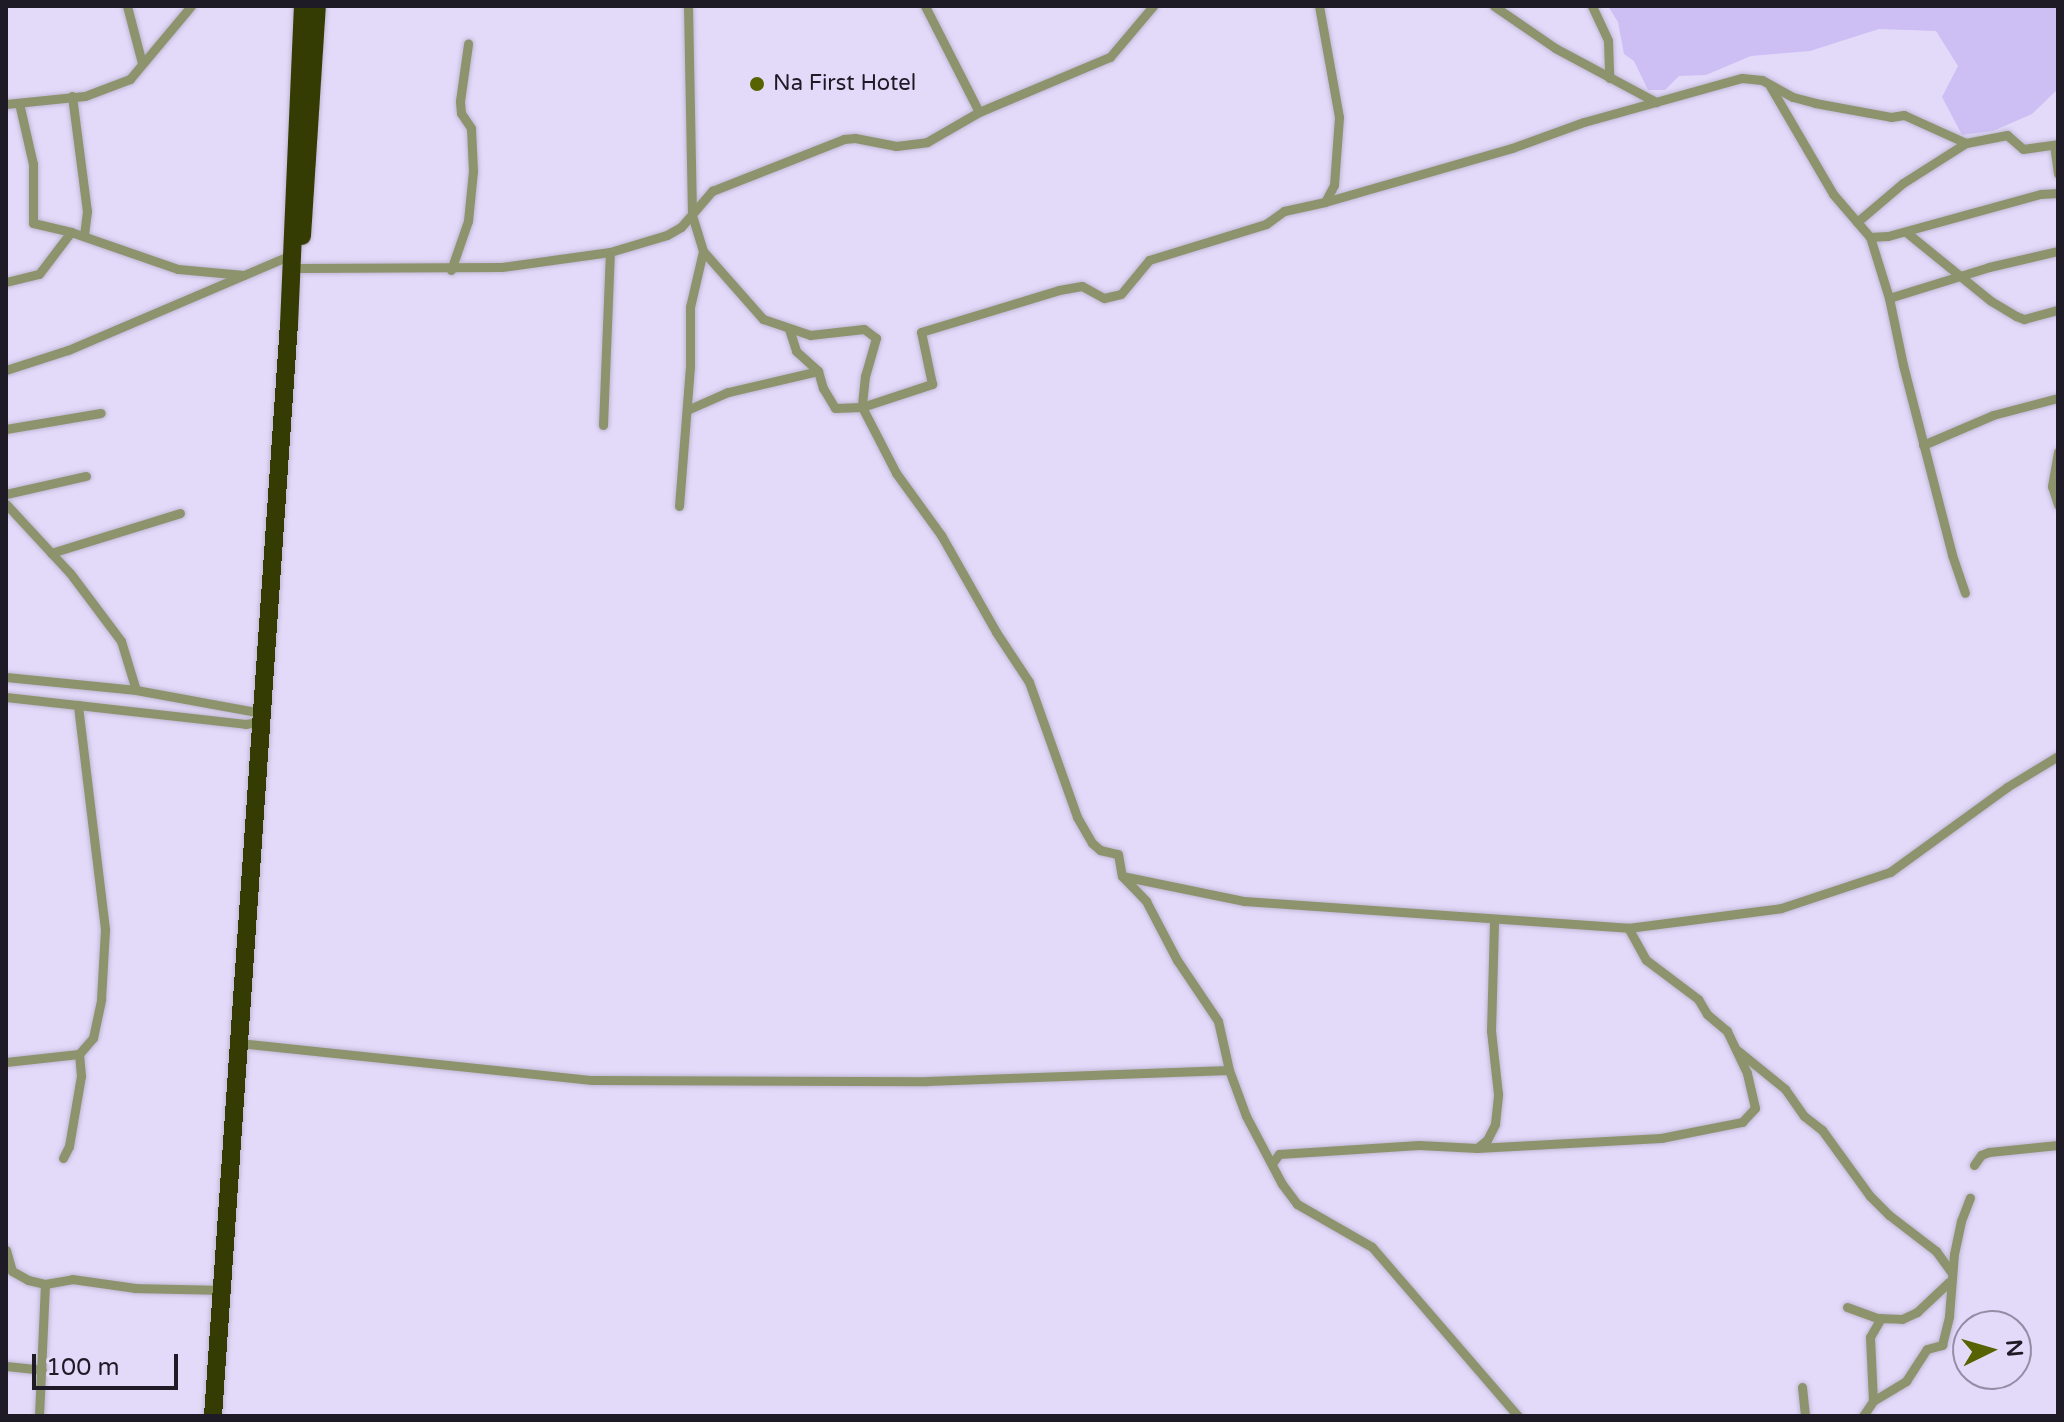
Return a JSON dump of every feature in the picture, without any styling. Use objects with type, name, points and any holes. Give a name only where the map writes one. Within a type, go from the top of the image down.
[{"type":"highway","points":[[296,262],[303,6]]},
{"type":"highway","points":[[213,1416],[289,325],[317,6]]},
{"type":"street","points":[[127,6],[142,63]]},
{"type":"street","points":[[6,104],[72,96],[119,85],[130,79],[191,6]]},
{"type":"street","points":[[688,6],[692,215],[703,251],[763,319],[810,335],[864,329],[876,338],[865,376],[862,407],[896,473],[941,535],[996,632],[1029,682],[1077,817],[1092,843],[1100,850],[1118,854],[1122,876],[1146,901],[1177,960],[1218,1021],[1229,1070],[1246,1116],[1282,1184],[1297,1204],[1372,1247],[1518,1416]]},
{"type":"street","points":[[925,6],[979,112]]},
{"type":"street","points":[[6,370],[68,350],[244,275],[296,262],[451,270],[502,267],[610,252],[673,233],[712,191],[834,143],[855,138],[896,146],[927,142],[979,112],[1110,57],[1153,6]]},
{"type":"street","points":[[1319,6],[1339,117],[1334,185],[1325,202]]},
{"type":"street","points":[[1494,6],[1555,48],[1656,102]]},
{"type":"street","points":[[1592,6],[1608,41],[1609,78]]},
{"type":"street","points":[[451,270],[468,221],[473,171],[471,128],[461,113],[460,101],[468,44]]},
{"type":"street","points":[[789,329],[796,351],[818,371],[823,388],[835,408],[862,407],[932,384],[921,332],[1059,290],[1082,286],[1104,298],[1121,294],[1149,260],[1266,224],[1284,211],[1325,202],[1742,78],[1762,80],[1815,103],[1891,117],[1904,115],[1966,143]]},
{"type":"street","points":[[1770,86],[1833,194],[1870,237],[1889,298],[1923,445],[1965,593]]},
{"type":"street","points":[[72,96],[87,211],[84,236]]},
{"type":"street","points":[[19,103],[33,164],[33,223],[84,236],[178,269],[244,275]]},
{"type":"street","points":[[1857,222],[1903,183],[1966,143],[2007,135],[2023,149],[2056,145],[2058,174]]},
{"type":"street","points":[[1870,237],[1906,232],[2041,194],[2058,193]]},
{"type":"street","points":[[6,282],[39,274],[71,232]]},
{"type":"street","points":[[1906,232],[1991,301],[2024,319],[2058,310]]},
{"type":"street","points":[[679,506],[687,410],[690,307],[703,251]]},
{"type":"street","points":[[1889,298],[2058,251]]},
{"type":"street","points":[[603,425],[610,252]]},
{"type":"street","points":[[687,410],[728,392],[818,371]]},
{"type":"street","points":[[1923,445],[1993,415],[2058,398]]},
{"type":"street","points":[[6,429],[101,413]]},
{"type":"street","points":[[2058,452],[2052,486],[2058,505]]},
{"type":"street","points":[[6,494],[86,476]]},
{"type":"street","points":[[6,504],[51,553],[121,641],[136,690]]},
{"type":"street","points":[[51,553],[180,513]]},
{"type":"street","points":[[6,677],[136,690],[261,718]]},
{"type":"street","points":[[6,697],[245,724],[261,718]]},
{"type":"street","points":[[6,1062],[79,1054],[93,1038],[101,999],[105,929],[78,705]]},
{"type":"street","points":[[1122,876],[1244,901],[1331,905],[1362,911],[1494,921],[1628,928],[1781,908],[1890,872],[2007,787],[2058,756]]},
{"type":"street","points":[[1477,1148],[1495,1124],[1498,1094],[1491,1031],[1494,921]]},
{"type":"street","points":[[1273,1162],[1279,1154],[1309,1151],[1419,1145],[1477,1148],[1647,1140],[1742,1122],[1755,1108],[1747,1073],[1727,1031],[1707,1014],[1698,999],[1646,960],[1628,928]]},
{"type":"street","points":[[239,1043],[592,1080],[927,1081],[1229,1070]]},
{"type":"street","points":[[1736,1049],[1785,1089],[1804,1116],[1822,1130],[1870,1196],[1936,1251],[1950,1277]]},
{"type":"street","points":[[63,1158],[69,1146],[81,1076],[79,1054]]},
{"type":"street","points":[[1974,1165],[1981,1155],[1989,1152],[2058,1145]]},
{"type":"street","points":[[1863,1416],[1873,1401],[1906,1381],[1927,1349],[1942,1345],[1949,1316],[1950,1277],[1961,1221],[1970,1198]]},
{"type":"street","points":[[6,1250],[12,1271],[28,1280],[45,1284],[72,1279],[135,1288],[221,1290]]},
{"type":"street","points":[[1847,1307],[1881,1318],[1902,1319],[1917,1312],[1950,1277]]},
{"type":"street","points":[[39,1416],[45,1284]]},
{"type":"street","points":[[1873,1401],[1870,1337],[1881,1318]]},
{"type":"street","points":[[6,1366],[42,1370]]},
{"type":"street","points":[[1802,1387],[1805,1416]]},
{"type":"shaded area","points":[[1608,6],[2058,6],[2058,89],[2032,114],[1993,131],[1962,135],[1942,97],[1958,66],[1936,31],[1879,29],[1810,51],[1751,56],[1706,75],[1679,76],[1665,90],[1648,90],[1634,61],[1624,54],[1618,22]]},
{"type":"place","name":"Na First Hotel","points":[[757,84]]}]
